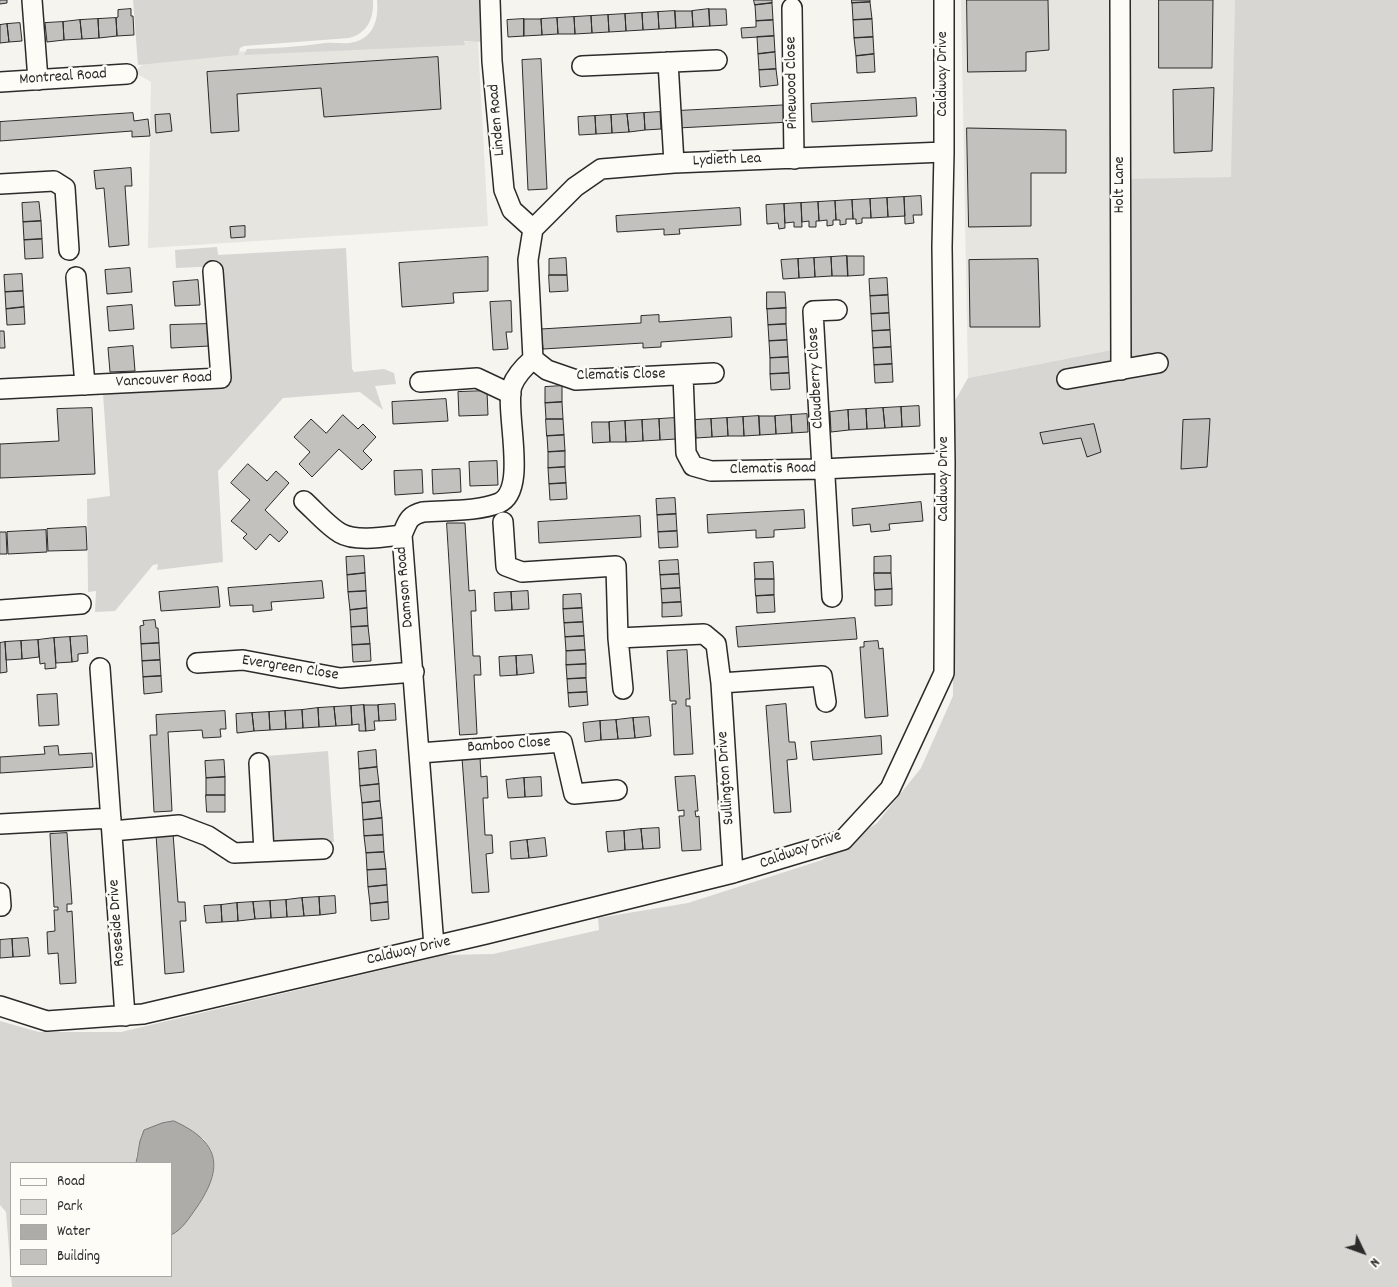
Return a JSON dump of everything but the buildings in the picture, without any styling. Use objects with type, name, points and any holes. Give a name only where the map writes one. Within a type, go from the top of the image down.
[{"type":"street","points":[[32,0],[38,80]]},
{"type":"street","name":"Linden Road","points":[[490,0],[492,61],[504,190],[512,210],[533,229]]},
{"type":"street","name":"Caldway Drive","points":[[0,1006],[47,1020],[143,1014],[434,946],[733,873],[843,840],[890,789],[944,673],[945,463],[942,247],[944,0]]},
{"type":"street","name":"Holt Lane","points":[[1120,0],[1121,370]]},
{"type":"street","name":"Pinewood Close","points":[[792,8],[794,159]]},
{"type":"street","points":[[582,66],[717,60]]},
{"type":"street","points":[[668,62],[674,163]]},
{"type":"street","name":"Montreal Road","points":[[0,82],[127,74]]},
{"type":"street","name":"Lydieth Lea","points":[[533,229],[575,187],[601,169],[674,163],[944,152]]},
{"type":"street","points":[[0,184],[54,181],[65,188],[68,250]]},
{"type":"street","points":[[533,229],[528,260],[533,359]]},
{"type":"street","name":"Vancouver Road","points":[[0,389],[221,378],[214,271]]},
{"type":"street","points":[[76,277],[85,385]]},
{"type":"street","name":"Cloudberry Close","points":[[822,469],[814,311],[838,310]]},
{"type":"street","name":"Clematis Close","points":[[533,359],[547,370],[576,380],[714,373]]},
{"type":"street","name":"Damson Road","points":[[434,946],[402,536],[409,518],[415,514],[475,509],[500,502],[507,496],[512,486],[514,456],[511,388],[524,367],[533,359]]},
{"type":"street","points":[[1067,379],[1158,363]]},
{"type":"street","name":"Clematis Road","points":[[683,375],[686,453],[693,466],[711,470],[822,469],[945,463]]},
{"type":"street","points":[[420,382],[477,378],[511,394]]},
{"type":"street","points":[[822,469],[825,477],[832,597]]},
{"type":"street","points":[[304,501],[340,533],[351,537],[378,538],[402,536]]},
{"type":"street","points":[[503,522],[506,566],[522,572],[616,566],[618,638],[623,689]]},
{"type":"street","points":[[0,610],[80,604]]},
{"type":"street","name":"Sullington Drive","points":[[618,638],[704,634],[716,644],[733,873]]},
{"type":"street","name":"Evergreen Close","points":[[197,663],[243,660],[340,678],[414,672]]},
{"type":"street","name":"Roseside Drive","points":[[100,668],[125,1016]]},
{"type":"street","points":[[720,683],[822,676],[826,702]]},
{"type":"street","name":"Bamboo Close","points":[[420,753],[562,742],[574,794],[617,790]]},
{"type":"street","points":[[259,763],[264,851]]},
{"type":"street","points":[[1,826],[179,825],[208,836],[234,853],[323,848]]},
{"type":"street","points":[[0,893],[1,906]]},
{"type":"shaded area","points":[[961,0],[1235,0],[1232,177],[1128,180],[1132,346],[968,378]]},
{"type":"shaded area","points":[[478,41],[488,226],[148,248],[151,82],[134,72],[147,61],[207,53]]},
{"type":"green space","points":[[133,0],[373,0],[373,7],[371,19],[365,29],[356,36],[349,38],[244,46],[240,48],[238,55],[138,65]]},
{"type":"green space","points":[[377,0],[480,0],[483,42],[464,41],[465,45],[244,55],[247,49],[357,41],[369,34],[373,28],[377,15]]},
{"type":"green space","points":[[1235,0],[1398,0],[1398,1287],[12,1287],[11,1277],[172,1277],[172,1234],[212,1177],[214,1165],[211,1150],[203,1138],[142,1135],[136,1162],[10,1162],[10,1262],[6,1212],[0,1205],[0,1021],[39,1032],[121,1032],[445,955],[493,954],[599,930],[598,918],[688,903],[822,860],[877,823],[921,768],[953,696],[953,404],[968,378],[1132,346],[1128,179],[1231,177]]},
{"type":"green space","points":[[217,247],[218,255],[346,248],[352,369],[354,372],[384,369],[394,373],[396,384],[375,386],[383,410],[360,392],[283,398],[218,471],[223,562],[157,570],[158,564],[153,565],[115,611],[95,612],[96,591],[88,592],[87,499],[110,496],[103,393],[231,384],[220,266],[176,268],[175,250]]},
{"type":"green space","points":[[328,751],[334,842],[282,844],[276,842],[270,832],[267,756]]},
{"type":"water","points":[[174,1121],[201,1138],[209,1147],[213,1157],[214,1168],[206,1193],[188,1219],[172,1234],[172,1162],[136,1162],[144,1130],[162,1123]]}]
